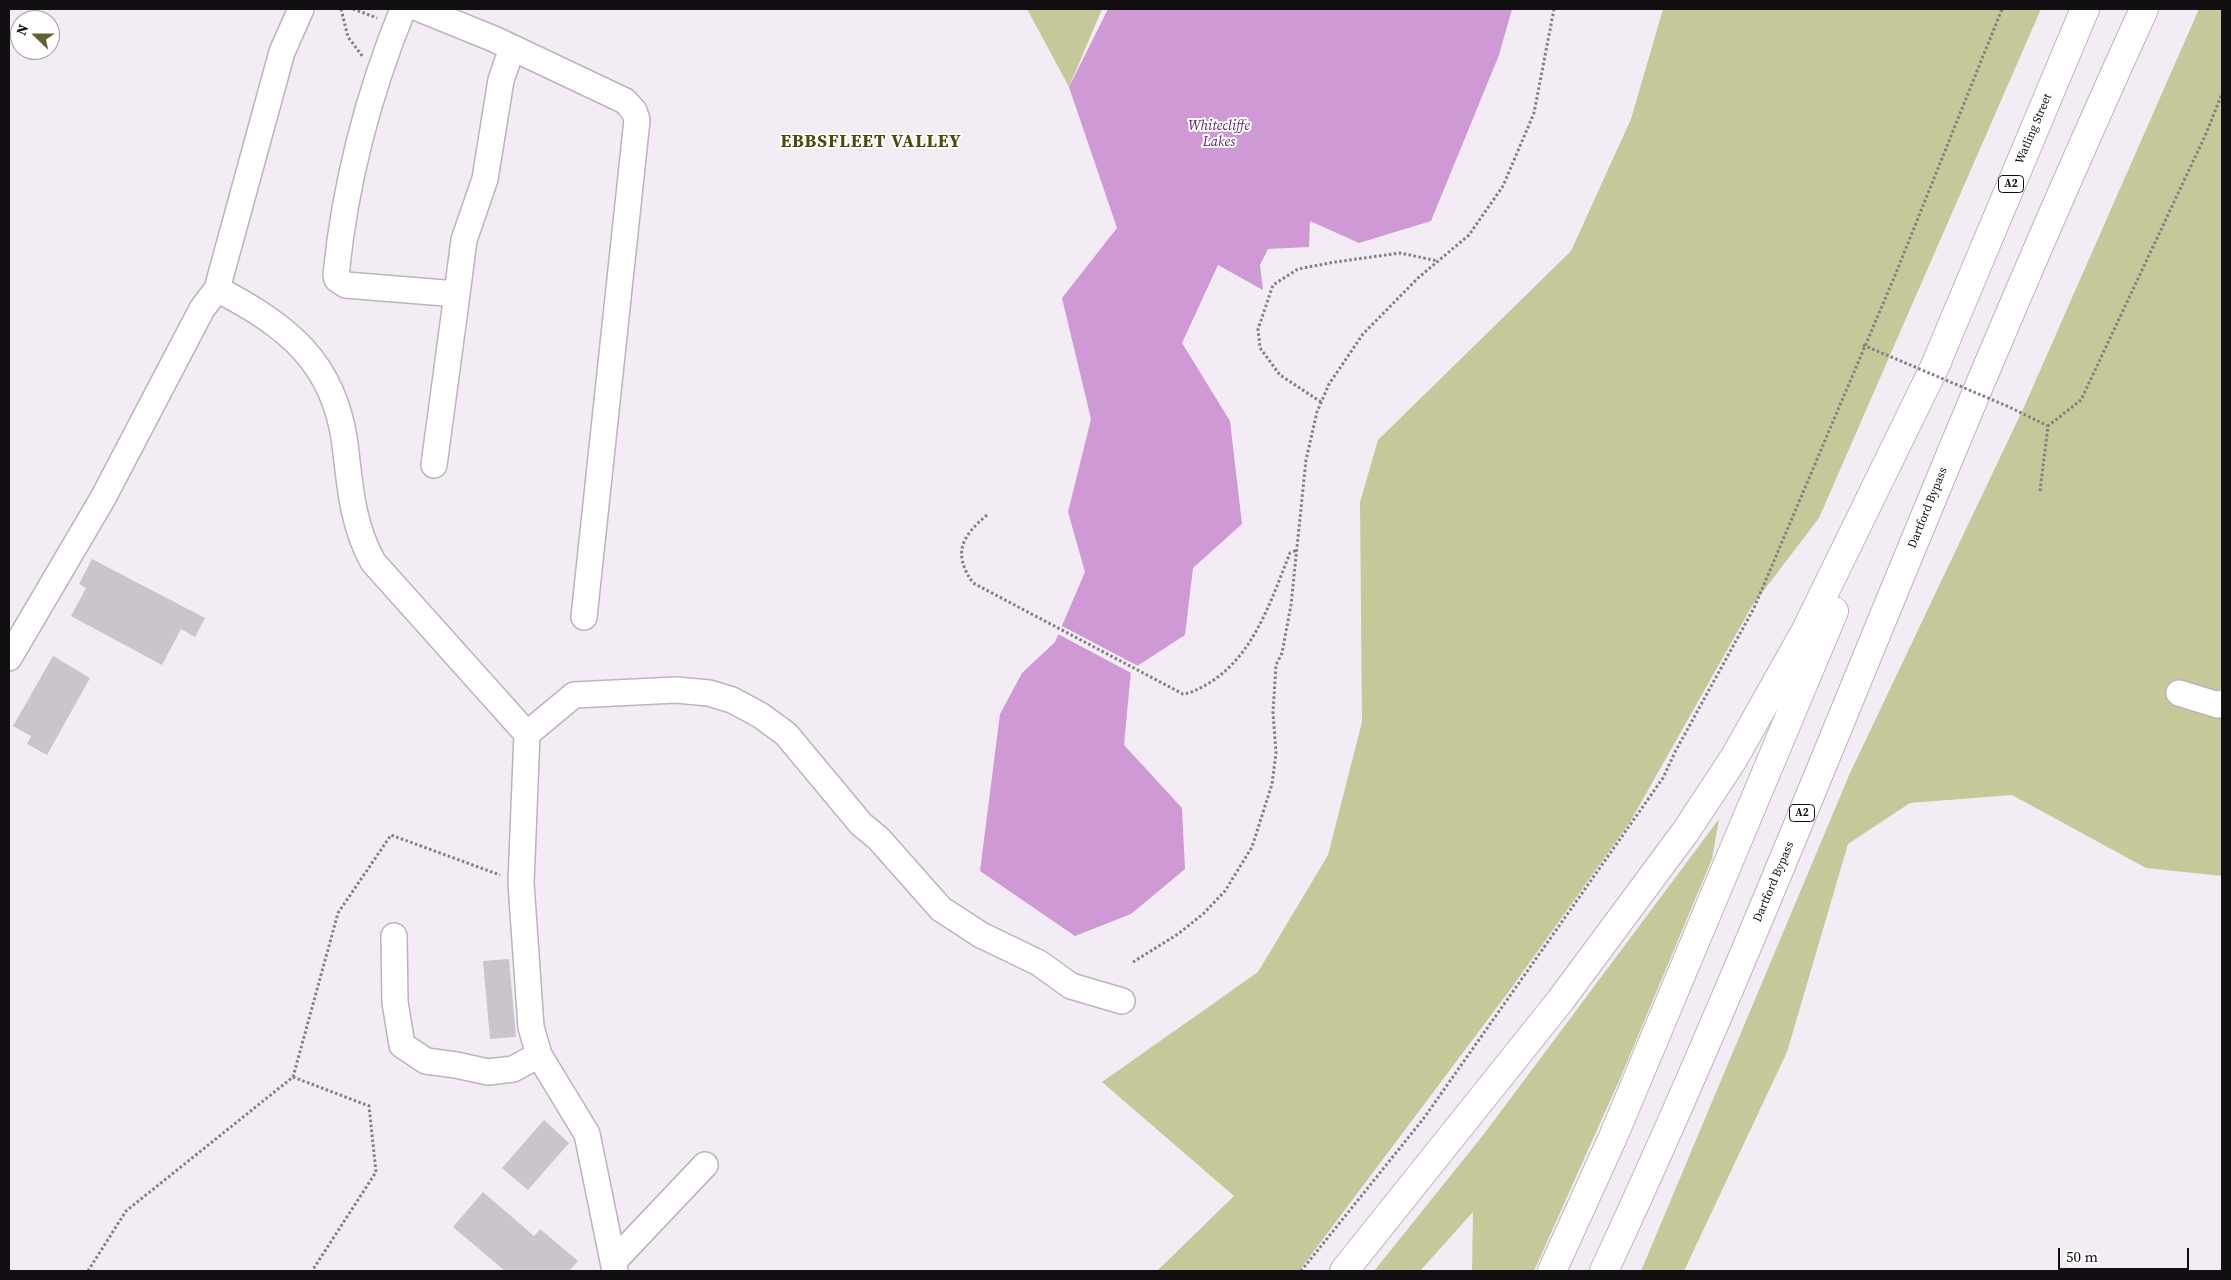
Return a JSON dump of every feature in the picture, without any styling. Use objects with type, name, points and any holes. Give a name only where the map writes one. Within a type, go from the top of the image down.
[{"type":"highway","name":"Watling Street","points":[[1934,370],[2085,9]]},
{"type":"highway","name":"Dartford Bypass","points":[[1604,1271],[1649,1176],[1747,947],[1993,351],[2061,193],[2144,9]]},
{"type":"highway","name":"A2","points":[[1344,1271],[1560,1001],[1686,831],[1734,758],[1806,630],[1934,370]]},
{"type":"highway","name":"A2","points":[[1552,1271],[1617,1128],[1934,370]]},
{"type":"street","points":[[9,658],[103,498],[202,309],[217,289],[282,52],[301,9]]},
{"type":"street","points":[[420,9],[443,16],[625,101],[631,105],[637,120],[584,617]]},
{"type":"street","points":[[399,18],[382,64],[350,178],[341,220],[336,275],[341,282],[351,286],[457,294]]},
{"type":"street","points":[[434,465],[464,240],[485,180],[501,80],[512,48]]},
{"type":"street","points":[[217,289],[272,320],[295,340],[314,362],[328,384],[341,422],[353,510],[359,533],[373,562],[527,734],[521,883],[528,910],[531,1027],[539,1055],[587,1134],[615,1266]]},
{"type":"street","points":[[527,734],[574,696],[676,690],[709,693],[732,700],[760,715],[786,734],[861,824],[879,839],[928,896],[947,913],[981,935],[1039,963],[1071,986],[1122,1001]]},
{"type":"street","points":[[2179,693],[2218,704],[2222,703]]},
{"type":"street","points":[[394,936],[395,1002],[402,1045],[426,1061],[488,1072],[514,1069],[539,1055]]},
{"type":"street","points":[[615,1266],[705,1165]]},
{"type":"path","points":[[341,9],[348,37],[360,54],[382,64]]},
{"type":"path","points":[[354,9],[399,18]]},
{"type":"path","points":[[1133,962],[1178,934],[1203,914],[1225,891],[1252,847],[1272,784],[1276,753],[1274,712],[1276,665],[1282,653],[1292,605],[1306,460],[1315,416],[1329,384],[1363,334],[1438,261],[1469,235],[1503,186],[1534,113],[1554,9]]},
{"type":"path","points":[[1301,1271],[1424,1118],[1663,778],[1675,752],[1754,608],[1863,346],[1896,273],[2002,9]]},
{"type":"path","points":[[2040,490],[2048,426],[2081,400],[2205,136],[2222,94]]},
{"type":"path","points":[[1321,402],[1280,375],[1260,348],[1258,329],[1273,285],[1298,269],[1335,262],[1400,253],[1438,261]]},
{"type":"path","points":[[1863,346],[2007,406],[2048,426]]},
{"type":"path","points":[[987,515],[968,533],[963,542],[961,557],[966,574],[973,583],[1176,692],[1184,694],[1200,688],[1220,676],[1239,658],[1271,600],[1290,553],[1297,550]]},
{"type":"path","points":[[88,1271],[126,1211],[293,1077],[338,913],[391,834],[521,883]]},
{"type":"path","points":[[293,1077],[369,1106],[376,1172],[312,1271]]},
{"type":"green space","points":[[1027,9],[1102,9],[1069,87]]},
{"type":"green space","points":[[1663,9],[2041,9],[1819,518],[1752,606],[1630,822],[1510,990],[1299,1271],[1157,1271],[1234,1196],[1102,1082],[1258,972],[1328,855],[1362,722],[1360,502],[1378,440],[1571,251],[1631,119]]},
{"type":"green space","points":[[2199,9],[2222,9],[2222,876],[2146,868],[2012,795],[1910,803],[1848,844],[1787,1052],[1684,1271],[1641,1271],[1850,773],[2024,407]]},
{"type":"green space","points":[[1719,819],[1712,859],[1622,1074],[1534,1271],[1472,1271],[1473,1212],[1420,1271],[1374,1271],[1484,1134]]},
{"type":"water","name":"Whitecliffe Lakes","points":[[1108,9],[1512,9],[1499,55],[1431,221],[1359,243],[1310,221],[1309,247],[1268,249],[1260,265],[1263,290],[1218,265],[1182,343],[1230,421],[1242,524],[1193,568],[1185,635],[1131,670],[1124,745],[1182,808],[1185,869],[1131,914],[1075,936],[980,871],[1000,714],[1022,673],[1055,642],[1085,572],[1068,512],[1091,419],[1062,298],[1117,228],[1069,87]]},
{"type":"pier","points":[[1060,625],[1140,667],[1133,674],[1056,633]]},
{"type":"building","points":[[92,559],[205,618],[195,637],[181,629],[162,665],[71,616],[86,588],[79,584]]},
{"type":"building","points":[[53,656],[90,678],[47,755],[27,744],[31,736],[13,726]]},
{"type":"building","points":[[509,959],[516,1037],[490,1039],[483,961]]},
{"type":"building","points":[[544,1120],[569,1143],[528,1190],[502,1168]]},
{"type":"building","points":[[483,1192],[534,1236],[540,1229],[578,1261],[569,1271],[505,1271],[453,1227]]},
{"type":"district","name":"EBBSFLEET VALLEY","points":[[871,142]]}]
